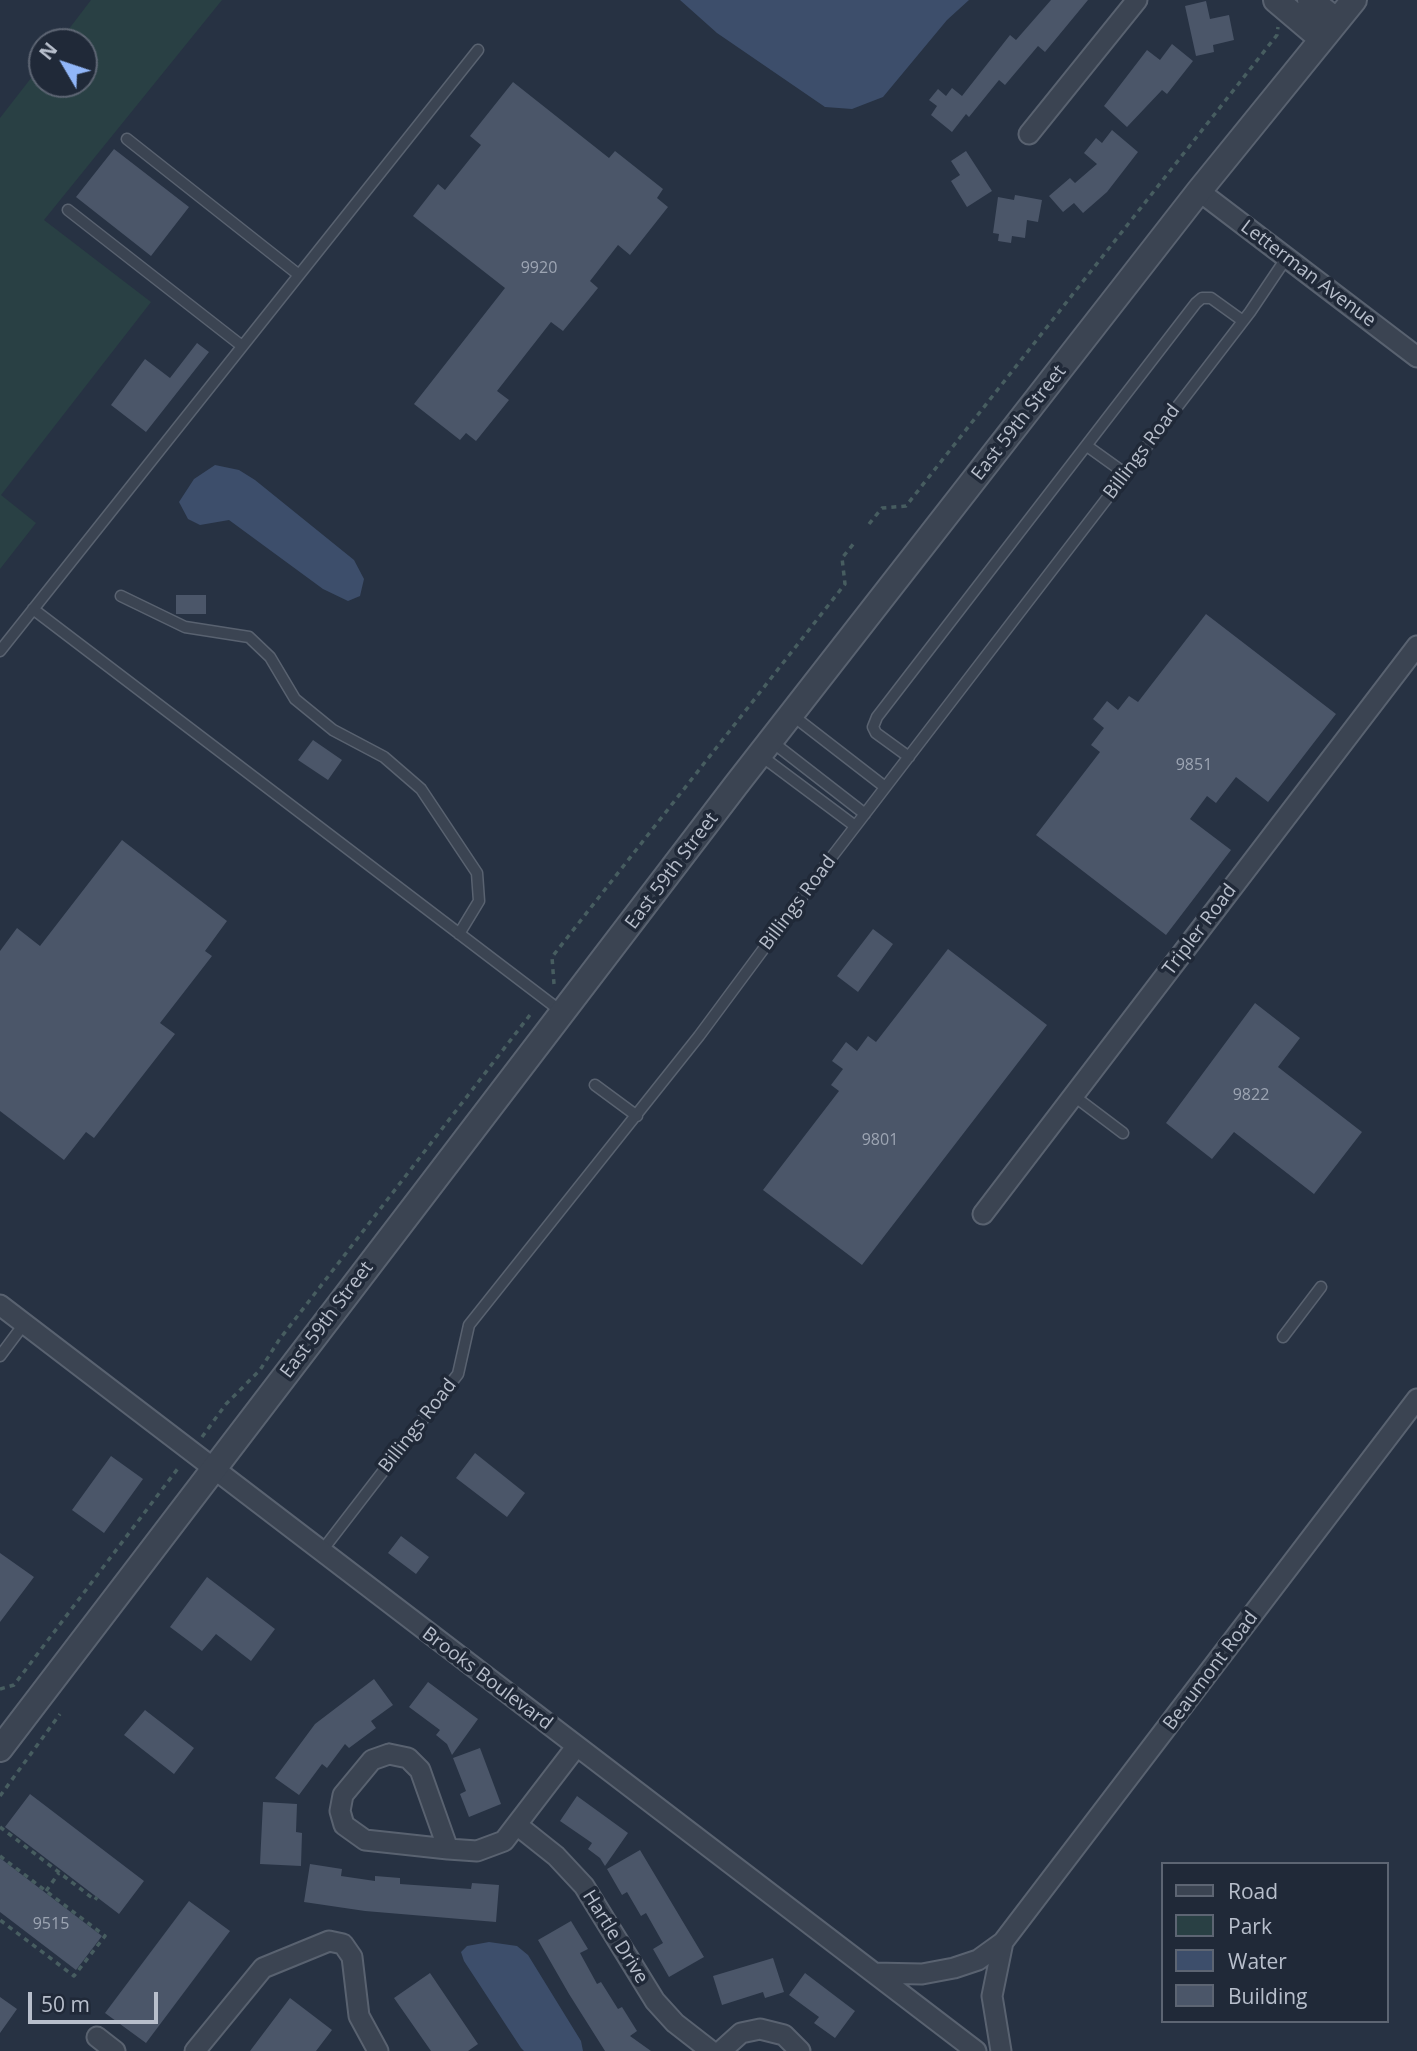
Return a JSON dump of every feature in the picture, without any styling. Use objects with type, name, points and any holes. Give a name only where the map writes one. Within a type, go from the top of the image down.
[{"type":"street","points":[[1029,134],[1137,0]]},
{"type":"street","points":[[1310,0],[1329,30]]},
{"type":"street","name":"East 59th Street","points":[[0,1749],[765,748],[1199,191],[1354,0]]},
{"type":"street","points":[[1276,11],[1329,30]]},
{"type":"street","name":"Letterman Avenue","points":[[1199,191],[1417,357]]},
{"type":"street","name":"Tripler Road","points":[[984,1214],[1417,646]]},
{"type":"street","name":"Brooks Boulevard","points":[[0,1305],[212,1470],[976,2051]]},
{"type":"street","name":"Beaumont Road","points":[[874,1973],[922,1974],[954,1968],[978,1960],[1003,1942],[1417,1399]]},
{"type":"street","points":[[448,1849],[422,1774],[408,1758],[389,1754],[372,1760],[343,1795],[341,1818],[346,1829],[359,1838],[448,1849],[489,1849],[504,1841],[576,1747]]},
{"type":"street","name":"Hartle Drive","points":[[517,1825],[556,1856],[584,1886],[655,2001],[675,2023],[711,2051]]},
{"type":"street","points":[[195,2051],[263,1968],[329,1941],[346,1947],[352,1957],[359,2016],[378,2051]]},
{"type":"street","name":"Beaumont Road","points":[[1001,2051],[992,2012],[992,1996],[1003,1942]]},
{"type":"street","points":[[721,2051],[741,2033],[760,2029],[784,2035],[800,2051]]},
{"type":"street","points":[[97,2037],[116,2051]]},
{"type":"lane","points":[[0,651],[478,50]]},
{"type":"lane","points":[[127,139],[299,275]]},
{"type":"lane","points":[[68,210],[242,346]]},
{"type":"lane","name":"Billings Road","points":[[321,1552],[458,1374],[469,1325],[637,1116],[855,826],[1242,321],[1287,257]]},
{"type":"lane","points":[[909,757],[876,733],[873,727],[877,718],[1202,298],[1211,298],[1242,321]]},
{"type":"lane","points":[[1087,446],[1126,474]]},
{"type":"lane","points":[[121,596],[185,627],[249,637],[270,657],[295,699],[333,730],[384,757],[421,789],[477,873],[479,901],[469,923],[459,934]]},
{"type":"lane","points":[[33,609],[562,1013]]},
{"type":"lane","points":[[792,715],[885,787]]},
{"type":"lane","points":[[765,748],[865,814]]},
{"type":"lane","points":[[765,748],[855,826]]},
{"type":"lane","points":[[596,1085],[637,1116]]},
{"type":"lane","points":[[1074,1096],[1123,1133]]},
{"type":"lane","points":[[1283,1337],[1321,1287]]},
{"type":"lane","points":[[0,1356],[24,1324]]},
{"type":"path","points":[[869,524],[882,508],[905,506],[1035,343],[1045,326],[1277,35],[1276,11]]},
{"type":"path","points":[[554,984],[552,957],[845,584],[842,558],[855,542]]},
{"type":"path","points":[[202,1437],[226,1404],[260,1370],[279,1340],[533,1010]]},
{"type":"path","points":[[0,1689],[14,1685],[179,1467]]},
{"type":"path","points":[[0,1796],[60,1714]]},
{"type":"path","points":[[0,1827],[95,1900],[97,1897]]},
{"type":"path","points":[[0,1856],[105,1936],[74,1976],[0,1920]]},
{"type":"path","points":[[46,1891],[60,1873]]},
{"type":"green space","points":[[91,0],[222,0],[44,220],[151,302],[1,495],[36,523],[0,569],[0,118],[28,82],[28,98],[98,98],[98,28],[70,28]]},
{"type":"water","points":[[680,0],[969,0],[947,20],[883,97],[852,109],[825,107],[717,33]]},
{"type":"water","points":[[215,465],[239,470],[255,480],[354,560],[364,579],[360,596],[348,601],[323,589],[229,520],[200,525],[188,519],[179,502],[194,479]]},
{"type":"water","points":[[489,1942],[517,1946],[528,1955],[581,2041],[583,2051],[524,2051],[521,2048],[464,1961],[461,1952],[467,1946]]},
{"type":"building","points":[[1051,0],[1088,0],[1045,52],[1038,46],[1005,85],[999,80],[969,117],[966,114],[952,132],[931,115],[937,106],[929,100],[938,89],[946,96],[952,88],[962,96],[1010,35],[1016,40]]},
{"type":"building","points":[[1206,1],[1210,19],[1229,15],[1234,40],[1213,45],[1214,52],[1196,56],[1185,6]]},
{"type":"building","points":[[1172,44],[1193,61],[1167,94],[1162,90],[1127,127],[1104,106],[1147,50],[1160,60]]},
{"type":"building","points":[[513,82],[609,158],[615,151],[663,189],[657,198],[668,207],[630,255],[618,245],[590,281],[598,288],[563,331],[551,322],[497,391],[509,400],[476,441],[466,433],[460,440],[414,404],[505,288],[413,216],[438,184],[445,190],[481,145],[470,136]]},
{"type":"building","points":[[1112,130],[1138,152],[1107,192],[1083,213],[1074,203],[1063,212],[1049,196],[1070,178],[1075,183],[1097,164],[1084,153],[1096,138],[1102,143]]},
{"type":"building","points":[[114,149],[189,207],[151,256],[76,197]]},
{"type":"building","points":[[966,151],[992,191],[967,207],[951,181],[960,175],[951,161]]},
{"type":"building","points":[[1015,195],[1042,200],[1038,222],[1027,220],[1025,238],[1012,236],[1011,243],[998,241],[999,234],[993,233],[998,197],[1014,200]]},
{"type":"building","points":[[197,343],[209,352],[146,432],[111,405],[145,359],[170,378]]},
{"type":"building","points":[[176,595],[206,595],[206,614],[176,614]]},
{"type":"building","points":[[1206,614],[1336,714],[1268,802],[1236,777],[1216,803],[1207,796],[1190,819],[1231,850],[1166,935],[1036,835],[1100,752],[1091,745],[1104,728],[1093,719],[1107,701],[1118,710],[1129,696],[1138,702]]},
{"type":"building","points":[[313,740],[342,760],[328,780],[298,760]]},
{"type":"building","points":[[122,840],[227,921],[205,951],[212,956],[160,1023],[175,1034],[94,1138],[86,1132],[64,1160],[0,1111],[0,951],[17,928],[40,946]]},
{"type":"building","points":[[873,929],[893,944],[858,992],[837,976]]},
{"type":"building","points":[[948,949],[1047,1025],[862,1265],[763,1190],[839,1091],[831,1085],[843,1069],[832,1061],[846,1042],[857,1051],[868,1036],[876,1042]]},
{"type":"building","points":[[1255,1003],[1300,1038],[1278,1067],[1362,1132],[1314,1194],[1234,1132],[1212,1159],[1166,1123]]},
{"type":"building","points":[[475,1453],[525,1493],[507,1517],[456,1478]]},
{"type":"building","points":[[111,1456],[143,1479],[104,1533],[72,1510]]},
{"type":"building","points":[[401,1536],[429,1557],[416,1574],[388,1553]]},
{"type":"building","points":[[0,1553],[34,1577],[0,1622]]},
{"type":"building","points":[[207,1577],[275,1629],[251,1661],[216,1634],[202,1651],[170,1627]]},
{"type":"building","points":[[374,1679],[393,1705],[371,1721],[376,1728],[349,1748],[345,1744],[327,1768],[322,1764],[299,1795],[275,1778],[315,1724]]},
{"type":"building","points":[[428,1682],[478,1719],[452,1755],[447,1744],[436,1735],[440,1730],[409,1707]]},
{"type":"building","points":[[145,1710],[194,1748],[174,1774],[124,1735]]},
{"type":"building","points":[[480,1748],[501,1804],[469,1817],[460,1794],[466,1791],[453,1758]]},
{"type":"building","points":[[30,1794],[144,1881],[119,1914],[5,1827]]},
{"type":"building","points":[[577,1796],[628,1833],[605,1866],[600,1858],[588,1849],[592,1843],[560,1821]]},
{"type":"building","points":[[263,1802],[297,1804],[296,1832],[302,1833],[301,1866],[260,1864]]},
{"type":"building","points":[[640,1850],[704,1957],[669,1977],[653,1949],[663,1943],[646,1913],[641,1916],[627,1892],[622,1895],[607,1869]]},
{"type":"building","points":[[0,1858],[102,1936],[76,1970],[0,1912]]},
{"type":"building","points":[[310,1864],[342,1869],[341,1876],[375,1881],[375,1876],[400,1878],[400,1884],[471,1889],[472,1883],[499,1885],[496,1922],[365,1911],[304,1902]]},
{"type":"building","points":[[189,1901],[230,1931],[146,2043],[105,2013]]},
{"type":"building","points":[[571,1921],[588,1949],[580,1953],[597,1984],[601,1982],[618,2009],[622,2007],[637,2031],[630,2036],[651,2051],[605,2051],[569,1994],[538,1940]]},
{"type":"building","points":[[773,1958],[784,1992],[765,1998],[763,1992],[722,2005],[713,1976]]},
{"type":"building","points":[[430,1973],[478,2044],[468,2051],[431,2051],[394,1998]]},
{"type":"building","points":[[805,1973],[855,2011],[835,2038],[814,2023],[819,2017],[789,1995]]},
{"type":"building","points":[[0,1997],[17,2009],[0,2033]]},
{"type":"building","points":[[290,1998],[332,2030],[316,2051],[250,2051]]}]
